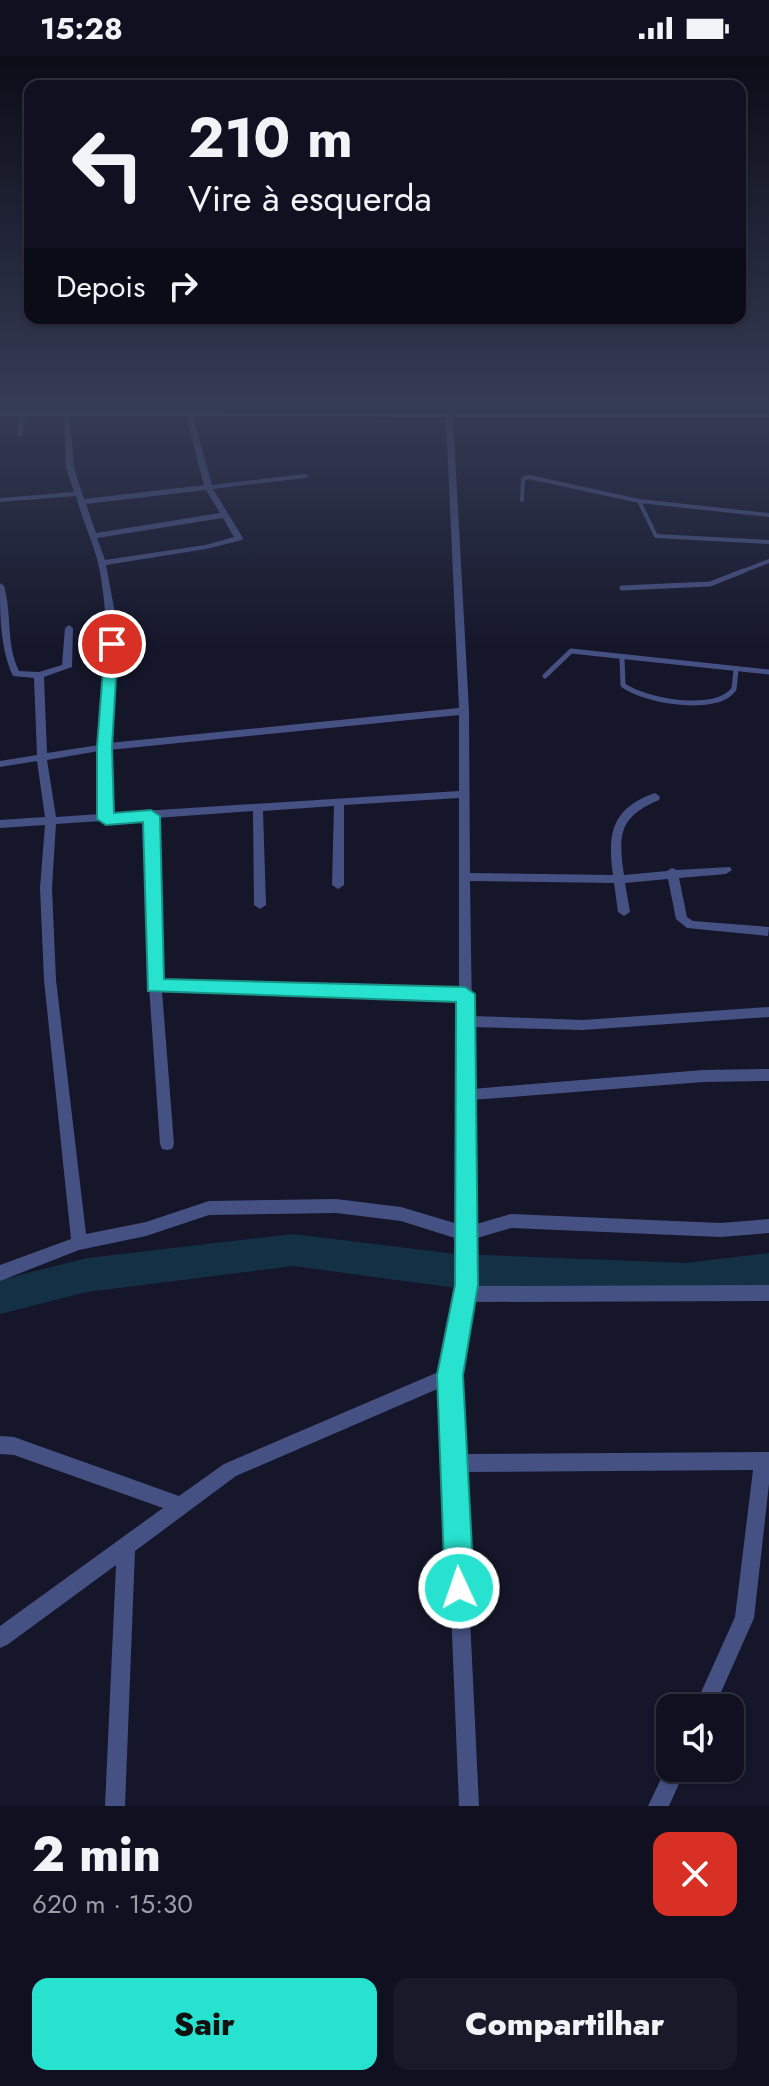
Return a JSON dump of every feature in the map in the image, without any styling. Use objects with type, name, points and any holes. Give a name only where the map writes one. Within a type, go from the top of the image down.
[{"type":"street","points":[[76,486],[102,563],[112,628],[112,674],[104,747],[106,819]]},
{"type":"street","points":[[102,563],[237,541],[236,532],[208,486]]},
{"type":"street","points":[[0,500],[79,498],[234,486]]},
{"type":"street","points":[[453,486],[464,711],[466,1289],[450,1375],[469,1806]]},
{"type":"street","points":[[0,488],[10,498]]},
{"type":"street","points":[[93,536],[224,515]]},
{"type":"street","points":[[0,586],[2,631],[10,667],[22,675],[39,675],[67,667],[69,628]]},
{"type":"street","points":[[39,675],[42,757],[51,822],[46,888],[50,980],[79,1243]]},
{"type":"street","points":[[0,764],[104,747],[464,711]]},
{"type":"street","points":[[0,824],[464,794]]},
{"type":"street","points":[[624,912],[615,848],[621,817],[634,803],[655,797]]},
{"type":"street","points":[[338,885],[339,803]]},
{"type":"street","points":[[258,808],[260,905]]},
{"type":"street","points":[[151,816],[155,986],[167,1144]]},
{"type":"street","points":[[465,877],[621,879],[672,872],[726,870]]},
{"type":"street","points":[[672,872],[682,919],[691,925],[768,931]]},
{"type":"street","points":[[155,986],[465,994]]},
{"type":"street","points":[[465,1021],[583,1025],[769,1012]]},
{"type":"street","points":[[466,1095],[703,1076],[769,1075]]},
{"type":"street","points":[[0,1273],[79,1243],[146,1229],[209,1208],[336,1206],[401,1214],[466,1234],[511,1221],[721,1230],[769,1226]]},
{"type":"street","points":[[466,1289],[769,1293]]},
{"type":"street","points":[[0,1638],[181,1506],[254,1457],[450,1375]]},
{"type":"street","points":[[0,1445],[14,1446],[181,1506]]},
{"type":"street","points":[[454,1463],[766,1461],[744,1618],[710,1694]]},
{"type":"street","points":[[115,1806],[126,1546]]},
{"type":"street","points":[[658,1806],[669,1782]]},
{"type":"lane","points":[[522,500],[523,486]]},
{"type":"lane","points":[[569,486],[639,501],[769,515]]},
{"type":"lane","points":[[639,501],[656,536],[769,542]]},
{"type":"lane","points":[[622,588],[710,584],[769,561]]},
{"type":"lane","points":[[545,676],[571,651],[769,672]]},
{"type":"lane","points":[[622,658],[623,685],[647,698],[717,700],[729,696],[735,688],[736,670]]},
{"type":"waterway","points":[[0,1297],[87,1275],[293,1250],[456,1271],[686,1280],[769,1270]]},
{"type":"route","points":[[112,644],[104,747],[106,819],[151,816],[155,986],[465,994],[466,1285],[450,1375],[459,1588]]}]
